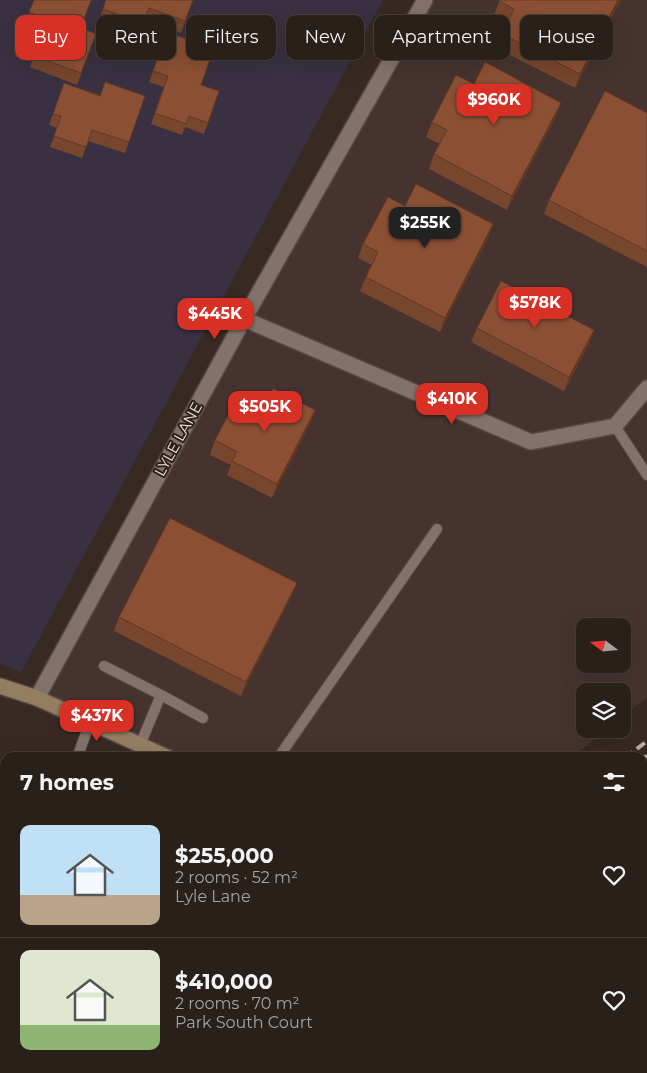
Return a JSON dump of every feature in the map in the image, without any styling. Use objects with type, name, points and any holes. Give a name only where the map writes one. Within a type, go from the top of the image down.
[{"type":"main road","points":[[0,686],[37,698],[156,752]]},
{"type":"street","name":"LYLE LANE","points":[[37,698],[244,319],[425,0]]},
{"type":"street","points":[[244,319],[532,442],[615,426],[647,388]]},
{"type":"lane","points":[[615,426],[647,475]]},
{"type":"lane","points":[[282,752],[437,529]]},
{"type":"lane","points":[[104,666],[203,718]]},
{"type":"lane","points":[[140,745],[161,695]]},
{"type":"lane","points":[[78,752],[90,722]]},
{"type":"shaded area","points":[[0,0],[383,0],[364,35],[364,15],[286,15],[286,60],[351,60],[21,672],[0,664]]},
{"type":"shaded area","points":[[425,0],[647,0],[647,697],[631,710],[631,683],[576,683],[576,738],[596,738],[578,752],[158,752],[37,698],[392,60],[510,60],[510,15],[417,15]]},
{"type":"building","points":[[34,0],[91,0],[86,15],[37,15],[29,12]]},
{"type":"building","points":[[106,0],[193,0],[185,21],[176,18],[176,15],[168,15],[149,8],[146,15],[120,15],[103,9]]},
{"type":"building","points":[[618,0],[610,15],[520,15],[520,43],[510,38],[510,17],[514,9],[499,1]]},
{"type":"building","points":[[86,30],[96,34],[86,60]]},
{"type":"building","points":[[176,35],[186,38],[186,60],[210,60],[201,85],[219,91],[208,123],[189,116],[186,124],[155,113],[168,76],[153,71],[157,60],[176,60]]},
{"type":"building","points":[[45,60],[86,60],[81,73]]},
{"type":"building","points":[[553,60],[587,60],[580,74]]},
{"type":"building","points":[[485,62],[561,103],[512,196],[434,154],[447,130],[432,122],[456,75],[474,84]]},
{"type":"building","points":[[105,82],[145,96],[129,142],[92,130],[86,147],[54,136],[61,116],[53,114],[64,83],[100,96]]},
{"type":"building","points":[[605,91],[647,113],[647,251],[549,200]]},
{"type":"building","points":[[416,184],[493,224],[445,318],[366,277],[378,252],[363,244],[388,197],[405,206]]},
{"type":"building","points":[[501,281],[594,330],[569,377],[477,328]]},
{"type":"building","points":[[273,388],[315,410],[277,484],[232,461],[237,452],[215,440],[240,393],[264,406]]},
{"type":"building","points":[[170,518],[297,583],[246,682],[119,617]]},
{"type":"railway","points":[[633,752],[647,741]]}]
